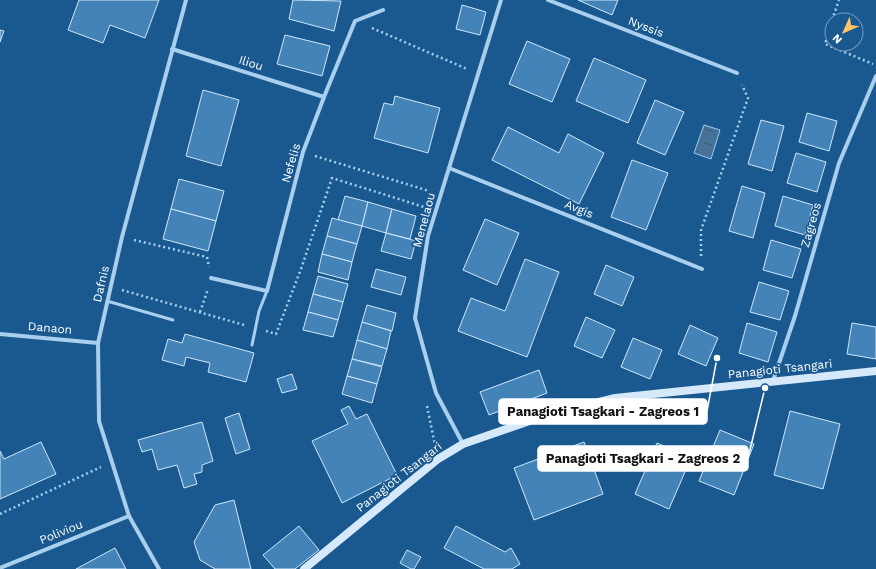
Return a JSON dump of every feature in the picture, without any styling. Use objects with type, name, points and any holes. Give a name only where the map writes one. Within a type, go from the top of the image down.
[{"type":"street","name":"Dafnis","points":[[159,569],[129,516],[99,421],[98,342],[122,237],[186,0]]},
{"type":"street","name":"Menelaou","points":[[462,444],[436,393],[415,318],[428,236],[501,0]]},
{"type":"street","name":"Nyssis","points":[[548,0],[737,73]]},
{"type":"street","points":[[355,21],[383,10]]},
{"type":"street","name":"Nefelis","points":[[267,291],[303,152],[355,21]]},
{"type":"street","name":"Iliou","points":[[172,49],[324,97]]},
{"type":"street","name":"Zagreos","points":[[773,382],[795,316],[839,163],[876,76]]},
{"type":"street","name":"Avgis","points":[[449,168],[702,268]]},
{"type":"street","points":[[211,278],[267,291]]},
{"type":"street","name":"Danaon","points":[[0,334],[98,342]]},
{"type":"street","name":"Panagioti Tsangari","points":[[304,569],[438,459],[462,444],[547,415],[615,398],[876,371]]},
{"type":"street","name":"Poliviou","points":[[0,568],[129,516]]},
{"type":"lane","points":[[252,345],[260,311],[267,291]]},
{"type":"lane","points":[[107,301],[173,320]]},
{"type":"path","points":[[835,12],[839,0]]},
{"type":"path","points":[[355,21],[478,74]]},
{"type":"path","points":[[844,52],[876,65]]},
{"type":"path","points":[[702,268],[701,230],[748,98],[737,73]]},
{"type":"path","points":[[303,152],[441,195]]},
{"type":"path","points":[[111,287],[276,334],[301,269],[332,178],[424,207],[423,213]]},
{"type":"path","points":[[122,237],[207,257],[211,278],[200,312]]},
{"type":"path","points":[[427,406],[438,459]]},
{"type":"path","points":[[0,514],[112,462]]},
{"type":"water","points":[[704,125],[720,130],[711,159],[694,153]]},
{"type":"building","points":[[79,0],[159,0],[145,38],[110,25],[103,43],[68,30]]},
{"type":"building","points":[[293,0],[341,1],[334,31],[289,19]]},
{"type":"building","points":[[578,0],[618,0],[612,15]]},
{"type":"building","points":[[462,5],[486,12],[480,35],[456,29]]},
{"type":"building","points":[[0,30],[4,31],[0,42]]},
{"type":"building","points":[[285,35],[330,46],[322,76],[277,64]]},
{"type":"building","points":[[527,41],[570,59],[552,102],[509,84]]},
{"type":"building","points":[[594,58],[646,80],[628,123],[576,101]]},
{"type":"building","points":[[203,90],[239,100],[221,166],[186,156]]},
{"type":"building","points":[[395,96],[440,108],[428,153],[374,138],[384,103],[393,105]]},
{"type":"building","points":[[655,100],[684,112],[665,155],[637,143]]},
{"type":"building","points":[[807,113],[837,121],[829,151],[799,142]]},
{"type":"building","points":[[761,120],[784,126],[772,171],[748,164]]},
{"type":"building","points":[[508,127],[559,153],[568,134],[604,153],[579,204],[492,160]]},
{"type":"building","points":[[796,153],[826,162],[817,192],[787,183]]},
{"type":"building","points":[[632,160],[668,173],[646,230],[611,217]]},
{"type":"building","points":[[179,179],[224,191],[216,221],[171,209]]},
{"type":"building","points":[[742,186],[765,193],[753,238],[729,231]]},
{"type":"building","points":[[345,196],[368,202],[362,226],[338,220]]},
{"type":"building","points":[[783,196],[813,205],[805,235],[775,226]]},
{"type":"building","points":[[368,202],[392,209],[386,233],[362,226]]},
{"type":"building","points":[[171,209],[216,221],[208,251],[163,239]]},
{"type":"building","points":[[392,209],[416,216],[410,239],[386,233]]},
{"type":"building","points":[[332,218],[362,226],[357,244],[327,236]]},
{"type":"building","points":[[485,219],[519,233],[497,285],[463,270]]},
{"type":"building","points":[[386,233],[416,241],[411,259],[381,251]]},
{"type":"building","points":[[327,236],[357,244],[352,262],[322,254]]},
{"type":"building","points":[[771,240],[801,249],[792,278],[763,270]]},
{"type":"building","points":[[322,254],[352,262],[348,280],[318,272]]},
{"type":"building","points":[[525,259],[559,272],[527,357],[458,331],[471,298],[505,311]]},
{"type":"building","points":[[606,265],[634,277],[622,306],[594,294]]},
{"type":"building","points":[[376,269],[406,277],[401,295],[371,287]]},
{"type":"building","points":[[318,276],[348,284],[343,302],[313,294]]},
{"type":"building","points":[[759,282],[789,291],[780,320],[750,312]]},
{"type":"building","points":[[313,294],[343,302],[338,320],[308,312]]},
{"type":"building","points":[[367,305],[396,313],[392,331],[362,322]]},
{"type":"building","points":[[308,312],[338,320],[333,337],[303,330]]},
{"type":"building","points":[[586,317],[615,330],[602,358],[574,346]]},
{"type":"building","points":[[362,322],[391,331],[387,349],[357,340]]},
{"type":"building","points":[[747,323],[777,332],[768,362],[739,353]]},
{"type":"building","points":[[852,323],[876,327],[876,359],[847,354]]},
{"type":"building","points":[[690,325],[718,338],[706,366],[678,354]]},
{"type":"building","points":[[185,334],[254,353],[246,382],[208,372],[210,363],[186,357],[184,366],[162,360],[168,339],[182,343]]},
{"type":"building","points":[[633,338],[662,350],[650,379],[621,367]]},
{"type":"building","points":[[357,340],[387,349],[382,366],[352,359]]},
{"type":"building","points":[[352,359],[382,367],[377,384],[347,376]]},
{"type":"building","points":[[539,370],[547,393],[489,415],[480,392]]},
{"type":"building","points":[[292,374],[297,389],[282,393],[277,379]]},
{"type":"building","points":[[347,376],[377,384],[372,403],[342,394]]},
{"type":"building","points":[[349,406],[356,419],[367,414],[397,475],[342,503],[312,441],[348,424],[341,410]]},
{"type":"building","points":[[790,411],[840,424],[823,489],[774,475]]},
{"type":"building","points":[[239,413],[250,449],[236,454],[225,418]]},
{"type":"building","points":[[202,422],[213,461],[202,465],[202,472],[194,474],[197,484],[184,488],[177,465],[158,470],[152,449],[142,452],[138,440]]},
{"type":"building","points":[[720,430],[754,444],[734,495],[699,481]]},
{"type":"building","points":[[41,442],[56,474],[0,499],[0,451],[4,459]]},
{"type":"building","points":[[584,442],[603,494],[534,520],[514,468]]},
{"type":"building","points":[[657,443],[691,458],[669,509],[635,494]]},
{"type":"building","points":[[234,500],[251,569],[215,569],[200,560],[194,542],[215,505]]},
{"type":"building","points":[[299,526],[319,550],[295,569],[275,569],[263,555]]},
{"type":"building","points":[[456,526],[505,552],[511,548],[520,564],[512,569],[484,569],[444,548]]},
{"type":"building","points":[[115,548],[126,569],[76,569]]},
{"type":"building","points":[[407,550],[421,557],[414,569],[400,563]]},
{"type":"place","name":"Panagioti Tsagkari - Zagreos 1","points":[[717,358]]},
{"type":"place","name":"Panagioti Tsagkari - Zagreos 2","points":[[765,388]]}]
